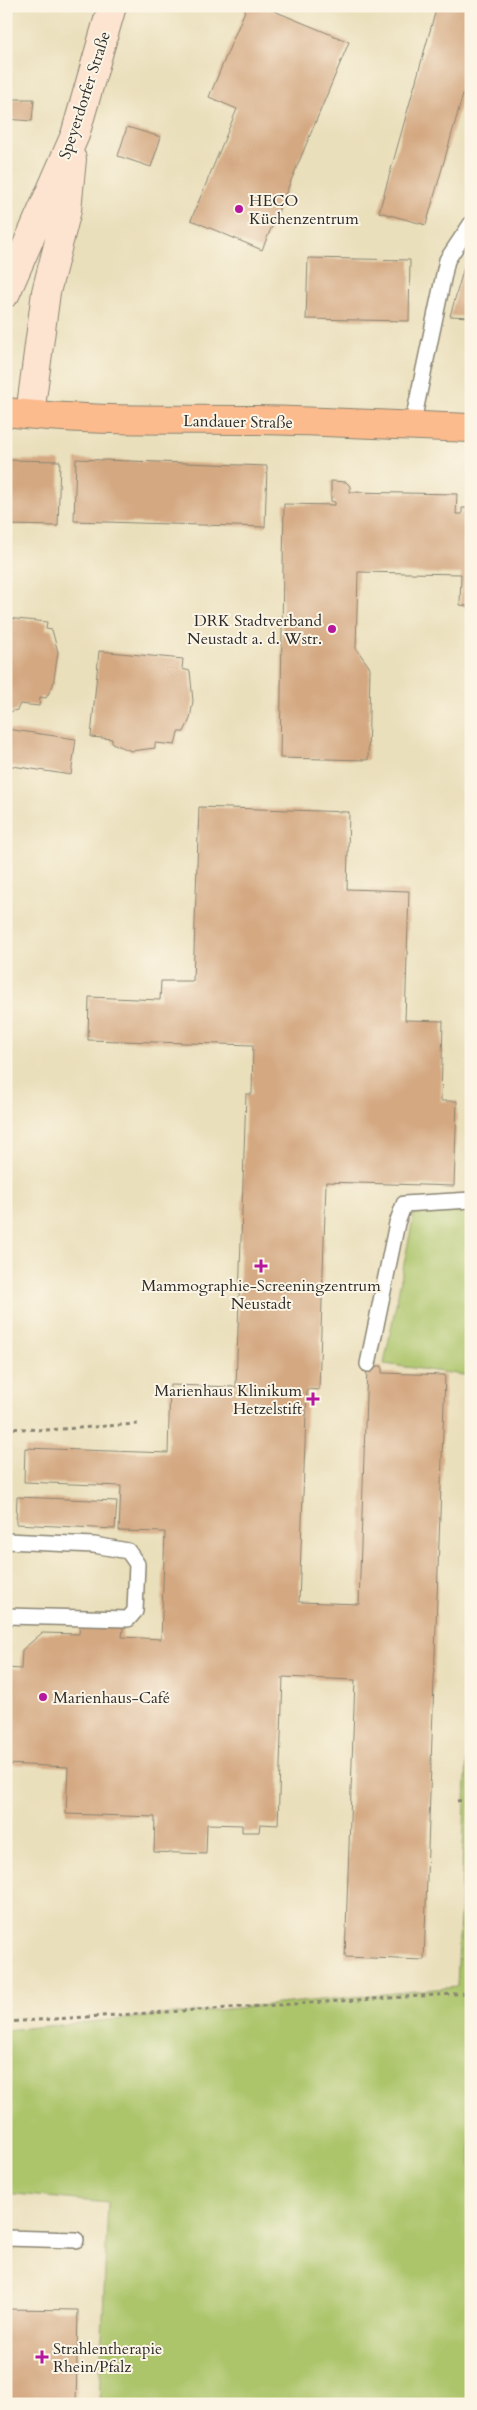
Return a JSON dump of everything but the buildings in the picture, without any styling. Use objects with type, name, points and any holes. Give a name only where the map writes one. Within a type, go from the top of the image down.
[{"type":"main road","name":"Landauer Straße","points":[[18,413],[471,428]]},
{"type":"street","name":"Speyerdorfer Straße","points":[[6,293],[75,135],[112,6]]},
{"type":"street","points":[[18,413],[67,210],[75,135]]},
{"type":"lane","points":[[412,426],[447,260],[471,224]]},
{"type":"lane","points":[[368,1364],[404,1204],[471,1200]]},
{"type":"lane","points":[[6,1541],[94,1545],[128,1551],[137,1564],[135,1611],[128,1619],[6,1616]]},
{"type":"lane","points":[[6,2238],[76,2240]]},
{"type":"path","points":[[6,1428],[45,1430],[139,1424]]},
{"type":"path","points":[[458,1801],[471,1799]]},
{"type":"path","points":[[6,2022],[471,1993]]},
{"type":"green space","points":[[471,1210],[471,1376],[384,1364],[414,1214]]},
{"type":"green space","points":[[471,1667],[471,2404],[99,2404],[108,2203],[6,2193],[6,2030],[457,1987]]},
{"type":"place","name":"HECO Küchenzentrum","points":[[239,209]]},
{"type":"place","name":"DRK Stadtverband Neustadt a. d. Wstr.","points":[[332,629]]},
{"type":"place","name":"Mammographie-Screeningzentrum Neustadt","points":[[261,1266]]},
{"type":"place","name":"Marienhaus Klinikum Hetzelstift","points":[[313,1399]]},
{"type":"place","name":"Marienhaus-Café","points":[[43,1697]]},
{"type":"place","name":"Strahlentherapie Rhein/Pfalz","points":[[42,2357]]}]
